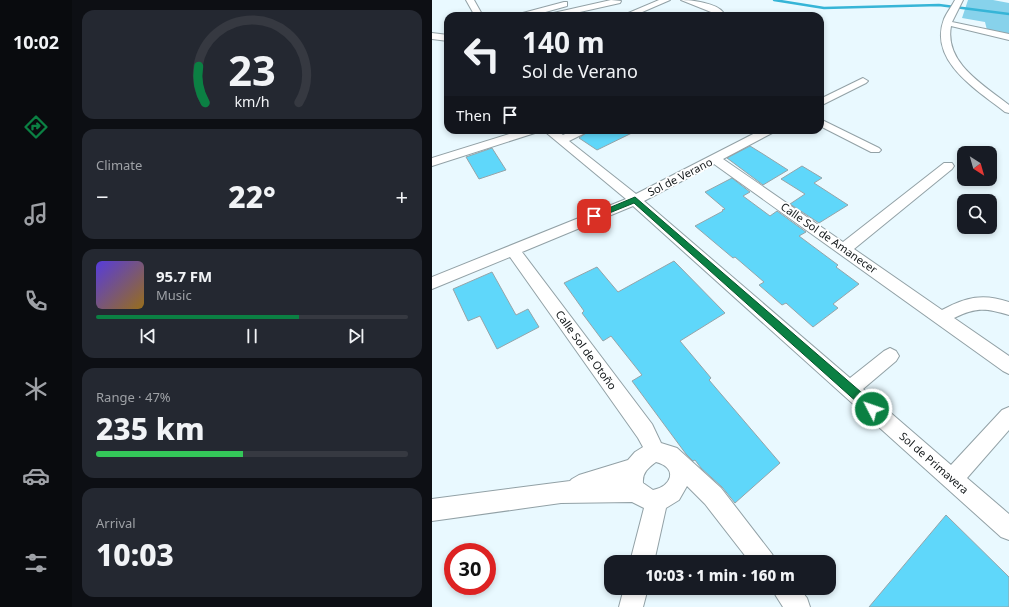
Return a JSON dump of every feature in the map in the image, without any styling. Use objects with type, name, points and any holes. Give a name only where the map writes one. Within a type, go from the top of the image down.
[{"type":"street","points":[[470,0],[477,12]]},
{"type":"street","points":[[544,0],[551,7]]},
{"type":"street","points":[[589,12],[624,8],[666,0]]},
{"type":"street","points":[[685,0],[717,10],[719,12]]},
{"type":"street","points":[[535,12],[571,2]]},
{"type":"street","points":[[958,2],[950,13],[945,35],[946,48],[951,60],[965,74],[1009,110]]},
{"type":"street","points":[[947,23],[1009,37]]},
{"type":"street","points":[[432,36],[444,38]]},
{"type":"street","points":[[825,96],[863,81]]},
{"type":"street","points":[[824,124],[875,150]]},
{"type":"street","points":[[432,162],[521,134]]},
{"type":"street","name":"Sol de Verano","points":[[432,283],[635,200],[715,160],[763,134]]},
{"type":"street","name":"Sol de Primavera","points":[[555,135],[635,200],[1009,529]]},
{"type":"street","name":"Calle Sol de Amanecer","points":[[715,160],[1009,366]]},
{"type":"street","points":[[844,249],[948,166]]},
{"type":"street","name":"Calle Sol de Otoño","points":[[513,250],[645,431],[655,452]]},
{"type":"street","points":[[941,318],[960,308],[978,302],[995,303],[1009,309]]},
{"type":"street","points":[[850,389],[890,356]]},
{"type":"street","points":[[952,479],[1008,416]]},
{"type":"street","points":[[679,464],[680,479],[673,492],[666,498],[649,500],[642,497],[636,491],[633,483],[634,469],[640,459],[655,452],[670,454],[713,496],[759,555]]},
{"type":"street","points":[[561,492],[634,469]]},
{"type":"street","points":[[432,510],[561,492],[636,491]]},
{"type":"street","points":[[644,555],[657,500]]},
{"type":"street","points":[[631,607],[634,595]]},
{"type":"street","points":[[789,595],[798,607]]},
{"type":"shaded area","points":[[968,0],[993,0],[1009,3],[1009,35],[987,30],[985,22],[962,18]]},
{"type":"building","points":[[584,134],[630,134],[597,150],[579,138]]},
{"type":"building","points":[[750,146],[788,170],[763,185],[727,158]]},
{"type":"building","points":[[492,148],[506,170],[479,179],[466,157]]},
{"type":"building","points":[[802,166],[822,178],[814,183],[848,205],[819,223],[790,204],[805,194],[781,179]]},
{"type":"building","points":[[732,178],[750,192],[743,196],[770,216],[777,211],[806,232],[799,236],[838,265],[836,267],[859,284],[833,304],[838,308],[813,327],[786,303],[782,305],[759,285],[764,282],[695,226],[725,209],[705,192]]},
{"type":"building","points":[[674,261],[725,313],[680,341],[711,378],[709,380],[780,463],[735,503],[722,487],[701,468],[695,460],[693,461],[686,454],[632,381],[642,375],[611,336],[603,341],[582,313],[584,311],[564,283],[597,267],[618,292]]},
{"type":"building","points":[[492,272],[516,315],[528,309],[539,327],[497,349],[480,316],[468,321],[453,289]]},
{"type":"building","points":[[946,515],[1009,577],[1009,607],[869,607]]},
{"type":"waterway","points":[[774,0],[824,8],[939,5],[1009,14]]},
{"type":"route","points":[[594,216],[635,200],[872,409]]}]
